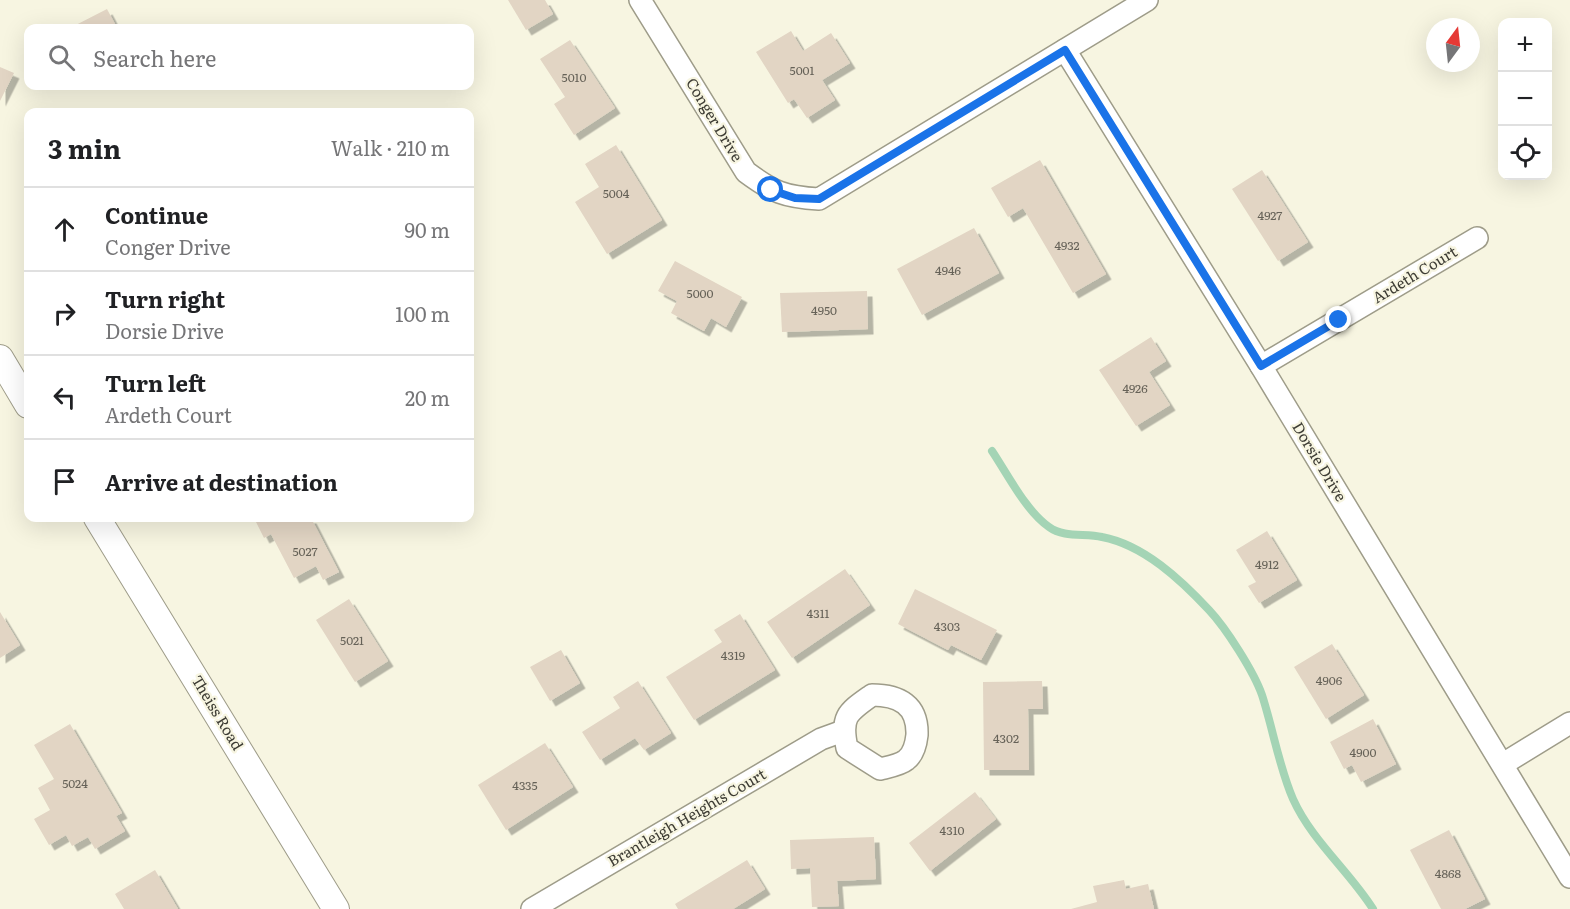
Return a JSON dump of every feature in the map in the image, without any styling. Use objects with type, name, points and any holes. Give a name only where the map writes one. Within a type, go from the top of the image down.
[{"type":"street","name":"Conger Drive","points":[[640,0],[746,172],[771,190],[795,198],[819,199],[1147,0]]},
{"type":"street","name":"Dorsie Drive","points":[[1065,50],[1261,366],[1570,877]]},
{"type":"street","name":"Ardeth Court","points":[[1261,366],[1477,238]]},
{"type":"street","points":[[0,358],[24,398]]},
{"type":"street","name":"Theiss Road","points":[[99,522],[336,909]]},
{"type":"street","points":[[1503,764],[1570,723]]},
{"type":"street","name":"Brantleigh Heights Court","points":[[532,909],[821,739],[843,731]]},
{"type":"building","points":[[508,0],[545,0],[553,14],[526,30]]},
{"type":"building","points":[[107,9],[115,24],[78,24]]},
{"type":"building","points":[[791,31],[803,51],[831,33],[850,63],[822,80],[835,100],[807,118],[794,99],[788,103],[756,52]]},
{"type":"building","points":[[570,40],[615,108],[574,135],[554,104],[565,97],[540,59]]},
{"type":"building","points":[[0,67],[14,73],[0,101]]},
{"type":"building","points":[[616,145],[662,220],[607,254],[575,202],[599,187],[585,164]]},
{"type":"building","points":[[1040,160],[1106,274],[1073,293],[1023,208],[1008,217],[991,188]]},
{"type":"building","points":[[1262,170],[1308,242],[1278,261],[1232,189]]},
{"type":"building","points":[[974,228],[999,273],[922,315],[897,269]]},
{"type":"building","points":[[675,261],[742,297],[726,327],[711,318],[704,331],[671,313],[677,301],[658,291]]},
{"type":"building","points":[[867,291],[868,329],[782,332],[780,293]]},
{"type":"building","points":[[1151,337],[1166,361],[1149,372],[1170,405],[1136,426],[1099,370]]},
{"type":"building","points":[[256,522],[313,522],[339,572],[323,580],[316,566],[294,578],[271,534],[264,538]]},
{"type":"building","points":[[1267,531],[1297,580],[1259,603],[1248,586],[1256,582],[1236,550]]},
{"type":"building","points":[[845,569],[870,605],[792,658],[767,622]]},
{"type":"building","points":[[915,589],[997,630],[981,660],[951,645],[948,650],[898,624]]},
{"type":"building","points":[[349,599],[388,661],[355,682],[316,620]]},
{"type":"building","points":[[0,612],[20,645],[0,658]]},
{"type":"building","points":[[740,614],[775,670],[694,720],[666,677],[722,642],[714,630]]},
{"type":"building","points":[[1332,644],[1364,695],[1326,719],[1294,667]]},
{"type":"building","points":[[561,650],[580,683],[550,701],[530,667]]},
{"type":"building","points":[[638,681],[671,733],[644,750],[635,738],[600,760],[582,732],[620,708],[613,697]]},
{"type":"building","points":[[1042,681],[1043,709],[1028,709],[1029,770],[984,770],[983,682]]},
{"type":"building","points":[[1373,719],[1396,764],[1361,782],[1352,765],[1344,769],[1330,742]]},
{"type":"building","points":[[70,724],[122,813],[116,816],[125,831],[95,849],[88,837],[72,846],[66,835],[49,845],[34,819],[50,810],[38,788],[54,779],[34,745]]},
{"type":"building","points":[[545,743],[573,787],[506,830],[478,785]]},
{"type":"building","points":[[975,792],[996,819],[930,871],[909,843]]},
{"type":"building","points":[[1449,830],[1485,899],[1465,909],[1441,909],[1410,850]]},
{"type":"building","points":[[874,837],[876,879],[837,881],[839,906],[812,907],[810,868],[791,869],[790,840]]},
{"type":"building","points":[[747,860],[765,889],[733,909],[678,909],[675,904]]},
{"type":"building","points":[[155,870],[178,909],[124,909],[115,894]]},
{"type":"building","points":[[1124,880],[1126,889],[1148,884],[1154,909],[1071,909],[1097,902],[1093,886]]},
{"type":"waterway","points":[[992,451],[1025,502],[1049,527],[1061,533],[1118,541],[1147,556],[1174,576],[1216,618],[1239,651],[1258,685],[1284,774],[1301,814],[1310,829],[1373,909]]},
{"type":"route","points":[[771,190],[795,198],[819,199],[1065,50],[1261,366],[1339,320]]}]
